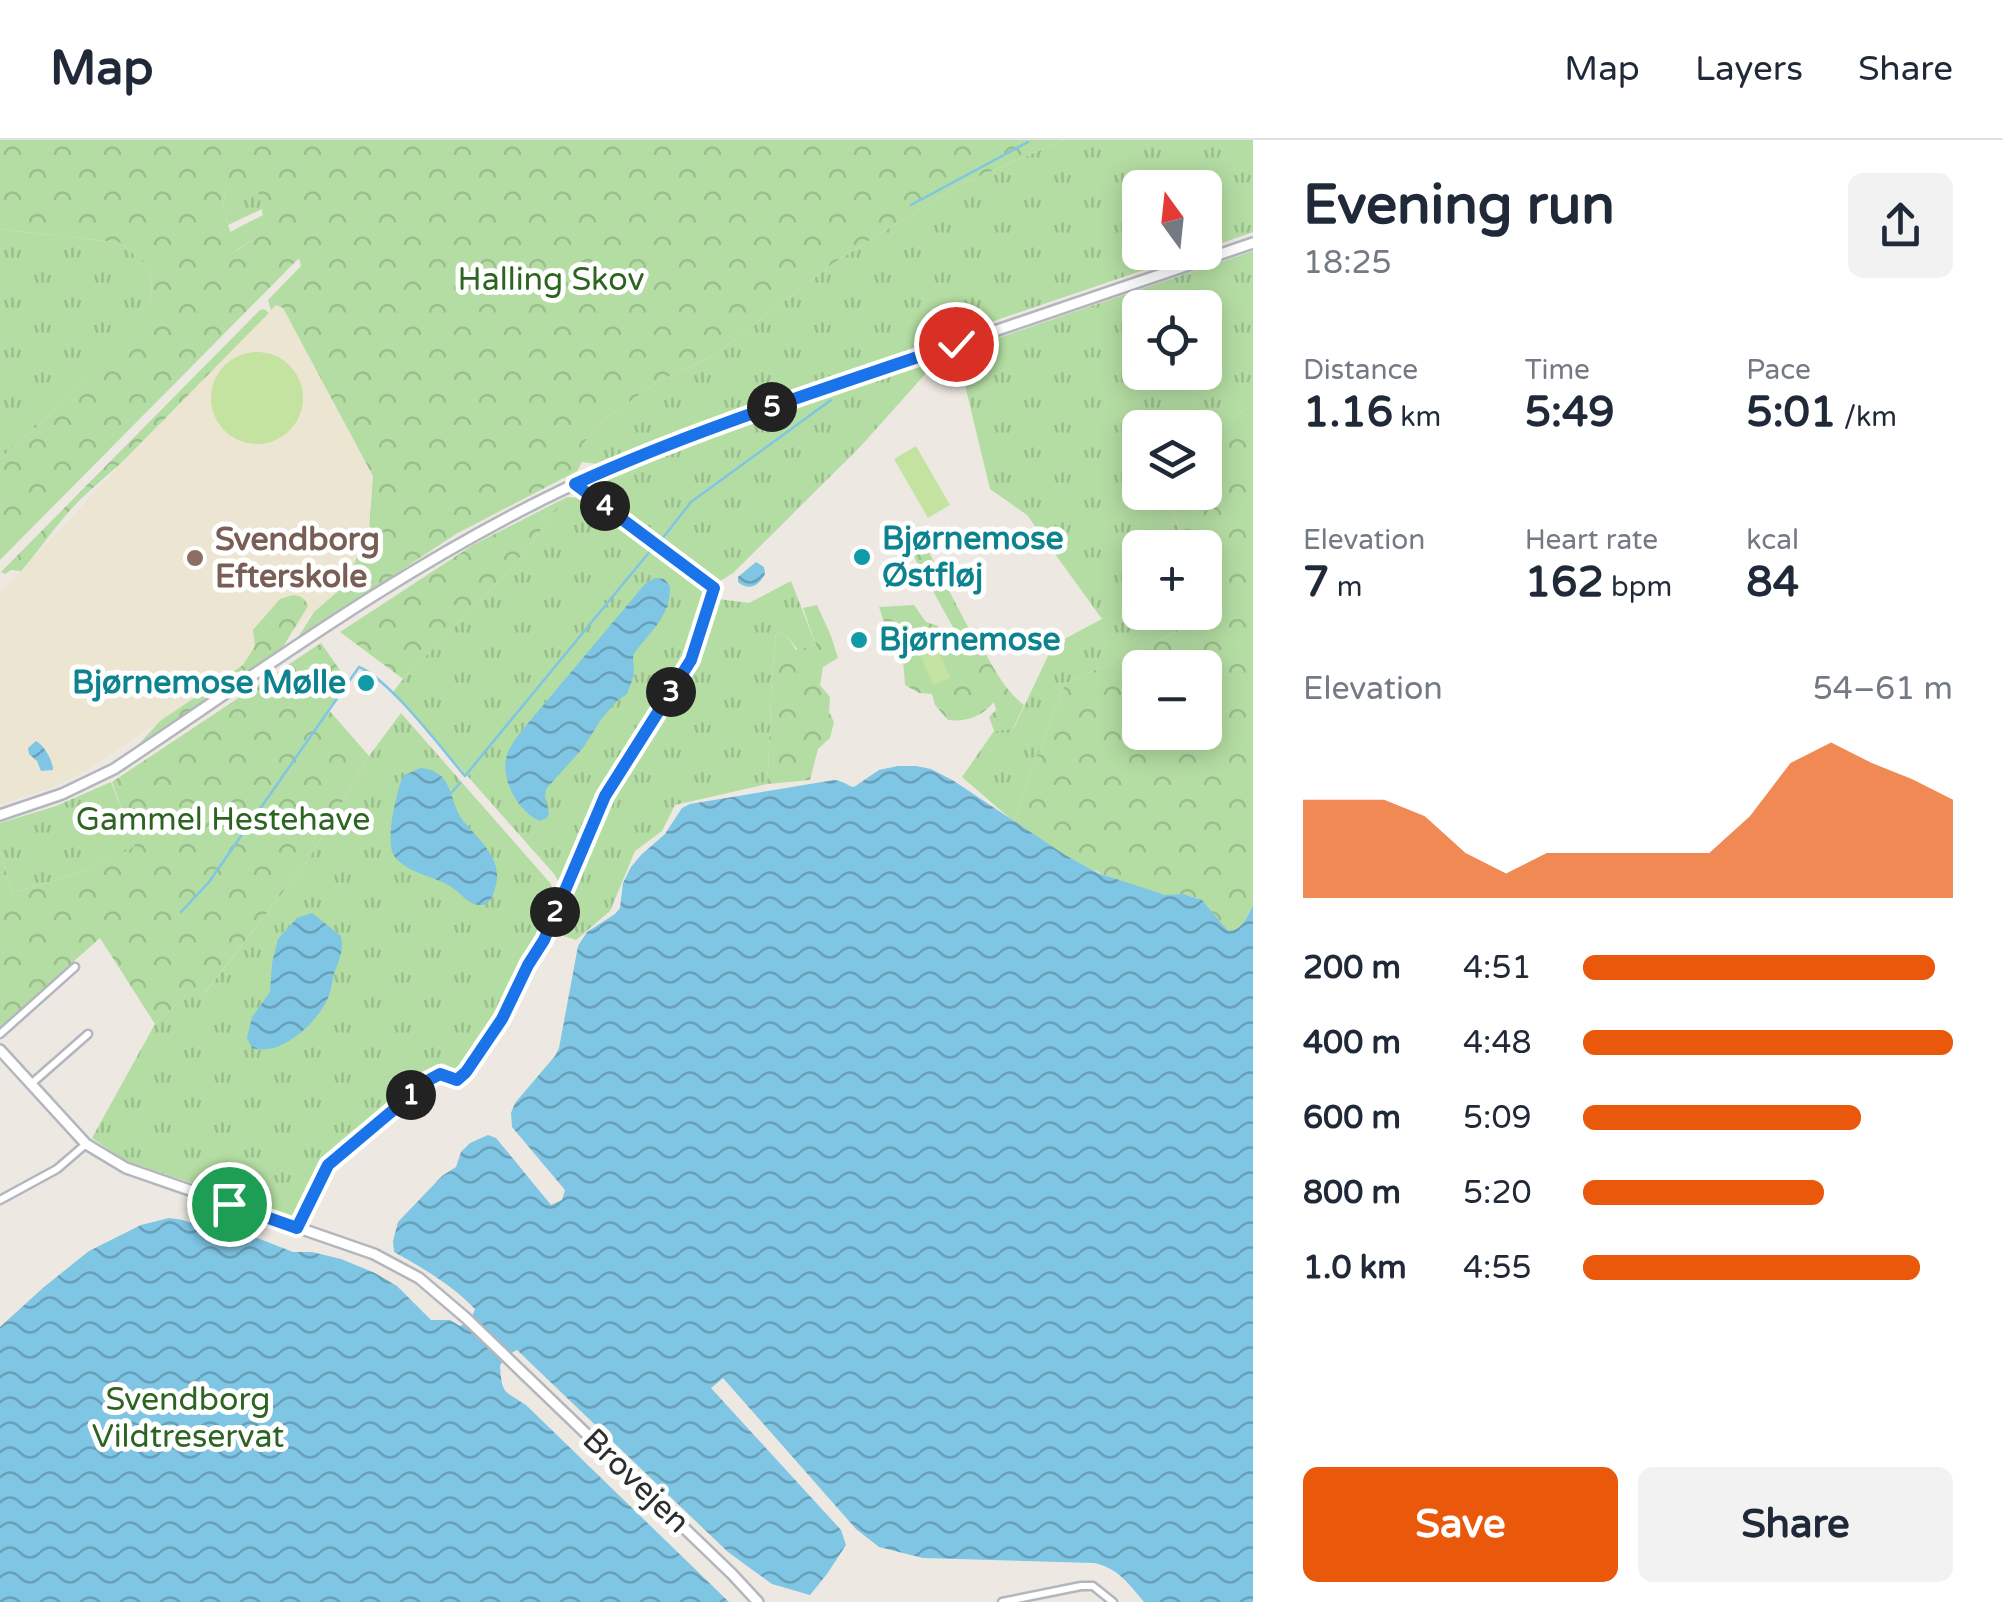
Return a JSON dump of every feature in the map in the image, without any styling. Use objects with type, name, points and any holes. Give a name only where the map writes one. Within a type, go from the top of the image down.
[{"type":"street","points":[[0,815],[62,794],[114,769],[407,574],[474,534],[575,484],[748,415],[1253,242]]},
{"type":"street","points":[[297,1228],[328,1165],[429,1080],[440,1074],[457,1080],[466,1072],[502,1019],[544,940],[605,796],[691,660],[714,588],[575,484]]},
{"type":"street","points":[[0,1034],[75,968]]},
{"type":"street","points":[[31,1084],[88,1034]]},
{"type":"street","name":"Brovejen","points":[[0,1050],[86,1144],[126,1168],[374,1254],[435,1290],[758,1602]]},
{"type":"street","points":[[0,1200],[57,1168],[86,1144]]},
{"type":"street","points":[[1002,1602],[1081,1586],[1093,1586],[1113,1602]]},
{"type":"shaded area","name":"Svendborg Efterskole","points":[[276,305],[283,308],[373,475],[369,532],[343,587],[276,644],[87,770],[51,788],[0,804],[0,593]]},
{"type":"green space","name":"Halling Skov","points":[[0,140],[1064,140],[959,185],[835,262],[713,356],[659,381],[605,419],[582,445],[582,462],[577,471],[456,534],[297,639],[314,612],[343,587],[369,532],[373,476],[283,308],[276,305],[271,310],[268,300],[301,266],[299,258],[0,560],[0,459],[47,418],[151,310],[150,268],[121,243],[0,229]],"holes":[[[255,176],[266,231],[236,251],[223,208],[227,184]]]},
{"type":"green space","points":[[1064,140],[1253,140],[1253,232],[1222,243],[1222,170],[1122,170],[1122,270],[1144,270],[750,404],[598,464],[582,462],[582,445],[605,419],[659,381],[713,356],[835,262],[959,185]]},
{"type":"green space","points":[[255,175],[262,209],[228,225],[223,208],[227,183]]},
{"type":"green space","points":[[263,215],[267,231],[235,251],[230,232]]},
{"type":"green space","points":[[0,229],[121,243],[150,268],[151,311],[47,418],[0,459]]},
{"type":"green space","points":[[1253,251],[1253,405],[1222,425],[1222,410],[1122,410],[1122,510],[1173,510],[1180,530],[1122,530],[1122,630],[1181,630],[1138,650],[1122,650],[1122,657],[1065,684],[1013,821],[962,777],[994,731],[1014,728],[1053,645],[1102,619],[1027,515],[990,489],[957,352],[1122,296],[1122,390],[1222,390],[1222,290],[1139,290],[1197,270],[1222,270],[1222,262]]},
{"type":"green space","points":[[260,310],[269,313],[75,505],[21,571],[1,572]]},
{"type":"green space","points":[[257,352],[274,356],[289,366],[299,381],[303,398],[299,415],[289,430],[274,440],[257,444],[240,440],[225,430],[215,415],[211,398],[215,381],[225,366],[240,356]]},
{"type":"green space","points":[[944,353],[860,447],[733,573],[717,583],[583,484],[717,431]]},
{"type":"green space","points":[[1253,405],[1253,905],[1244,923],[1232,931],[1221,926],[1199,899],[1154,893],[1103,874],[1057,851],[1013,821],[1065,684],[1122,657],[1122,750],[1222,750],[1222,650],[1138,650],[1181,630],[1222,630],[1222,530],[1180,530],[1173,510],[1222,510],[1222,425]]},
{"type":"green space","points":[[916,446],[950,505],[928,518],[894,459]]},
{"type":"green space","points":[[567,497],[581,498],[711,589],[687,659],[602,794],[561,887],[555,875],[393,692],[504,577]]},
{"type":"green space","points":[[567,497],[504,577],[403,679],[340,632],[473,545]]},
{"type":"green space","points":[[909,532],[920,535],[968,627],[979,637],[1004,684],[1024,705],[1013,729],[994,731],[989,717],[996,710],[994,702],[973,717],[948,720],[935,705],[932,694],[919,693],[905,685],[903,659],[892,647],[879,607],[914,605],[926,622],[938,626],[939,635],[933,639],[930,633],[914,641],[950,678],[939,653],[959,638],[913,555]]},
{"type":"green space","points":[[791,581],[816,645],[798,650],[787,636],[776,633],[767,784],[675,805],[662,831],[635,851],[610,911],[576,940],[551,932],[608,798],[694,662],[719,599],[749,603]]},
{"type":"green space","points":[[293,595],[308,606],[281,650],[139,744],[160,721],[243,665],[255,646],[253,630],[280,599]]},
{"type":"green space","points":[[817,605],[838,658],[823,667],[820,685],[830,697],[829,712],[834,722],[830,738],[818,749],[810,780],[767,784],[776,633],[787,636],[796,650],[816,645],[803,608]]},
{"type":"green space","points":[[931,633],[950,678],[933,685],[914,640]]},
{"type":"green space","name":"Gammel Hestehave","points":[[321,643],[349,683],[328,709],[369,756],[308,860],[203,995],[187,995],[155,1024],[100,938],[0,1027],[0,851],[12,893],[79,873],[135,847],[112,782]]},
{"type":"green space","points":[[401,713],[551,884],[556,901],[540,939],[523,958],[482,1038],[456,1069],[442,1063],[423,1071],[323,1163],[294,1217],[126,1161],[92,1138],[155,1024],[187,995],[204,994],[308,860],[369,756]]},
{"type":"green space","points":[[111,782],[136,847],[79,873],[12,893],[0,851],[0,823],[56,806]]},
{"type":"water","points":[[756,562],[764,567],[765,574],[754,586],[742,585],[738,577]]},
{"type":"water","points":[[655,578],[664,579],[670,586],[667,607],[633,655],[634,675],[627,694],[602,718],[583,748],[546,789],[549,813],[540,821],[518,803],[508,784],[508,751],[645,584]]},
{"type":"water","points":[[36,741],[48,754],[53,770],[41,771],[29,754],[28,748]]},
{"type":"water","points":[[898,766],[931,769],[954,781],[1098,873],[1165,895],[1183,894],[1202,900],[1228,931],[1240,926],[1253,905],[1253,1602],[1144,1602],[1116,1573],[1094,1563],[923,1558],[879,1547],[856,1529],[723,1378],[711,1388],[841,1530],[846,1545],[810,1595],[772,1584],[728,1552],[517,1350],[505,1356],[500,1366],[505,1390],[526,1405],[729,1602],[0,1602],[0,1327],[89,1251],[141,1225],[169,1218],[216,1231],[247,1234],[293,1252],[341,1259],[397,1286],[431,1320],[450,1320],[460,1326],[470,1322],[475,1309],[466,1300],[394,1252],[398,1222],[442,1176],[456,1167],[461,1152],[470,1143],[488,1135],[496,1138],[551,1205],[562,1200],[565,1190],[512,1127],[511,1113],[559,1048],[578,946],[587,932],[620,908],[623,883],[631,867],[665,834],[682,808],[690,804],[834,780],[854,787],[879,770]]},
{"type":"water","points":[[420,768],[432,770],[445,781],[459,815],[494,861],[495,888],[485,904],[473,903],[450,886],[406,867],[394,855],[391,824],[400,784],[403,776]]},
{"type":"water","points":[[312,913],[341,936],[342,946],[328,998],[316,1018],[297,1036],[275,1048],[252,1048],[247,1038],[252,1017],[270,992],[278,939],[297,918]]},
{"type":"waterway","points":[[911,205],[1028,142]]},
{"type":"waterway","points":[[662,539],[691,502],[831,400]]},
{"type":"waterway","points":[[181,912],[209,882],[359,667],[400,700],[465,776],[651,550]]},
{"type":"waterway","points":[[451,793],[460,783]]},
{"type":"place","name":"Bjørnemose Østfløj","points":[[862,557]]},
{"type":"place","name":"Svendborg Efterskole","points":[[195,558]]},
{"type":"place","name":"Bjørnemose","points":[[859,640]]},
{"type":"place","name":"Bjørnemose Mølle","points":[[366,683]]},
{"type":"route","points":[[229,1204],[297,1228],[328,1165],[429,1080],[440,1074],[457,1080],[466,1072],[502,1019],[544,940],[605,796],[691,660],[714,588],[575,484],[748,415],[956,344]]},
{"type":"park label","name":"Svendborg Vildtreservat","points":[[188,1418]]}]
